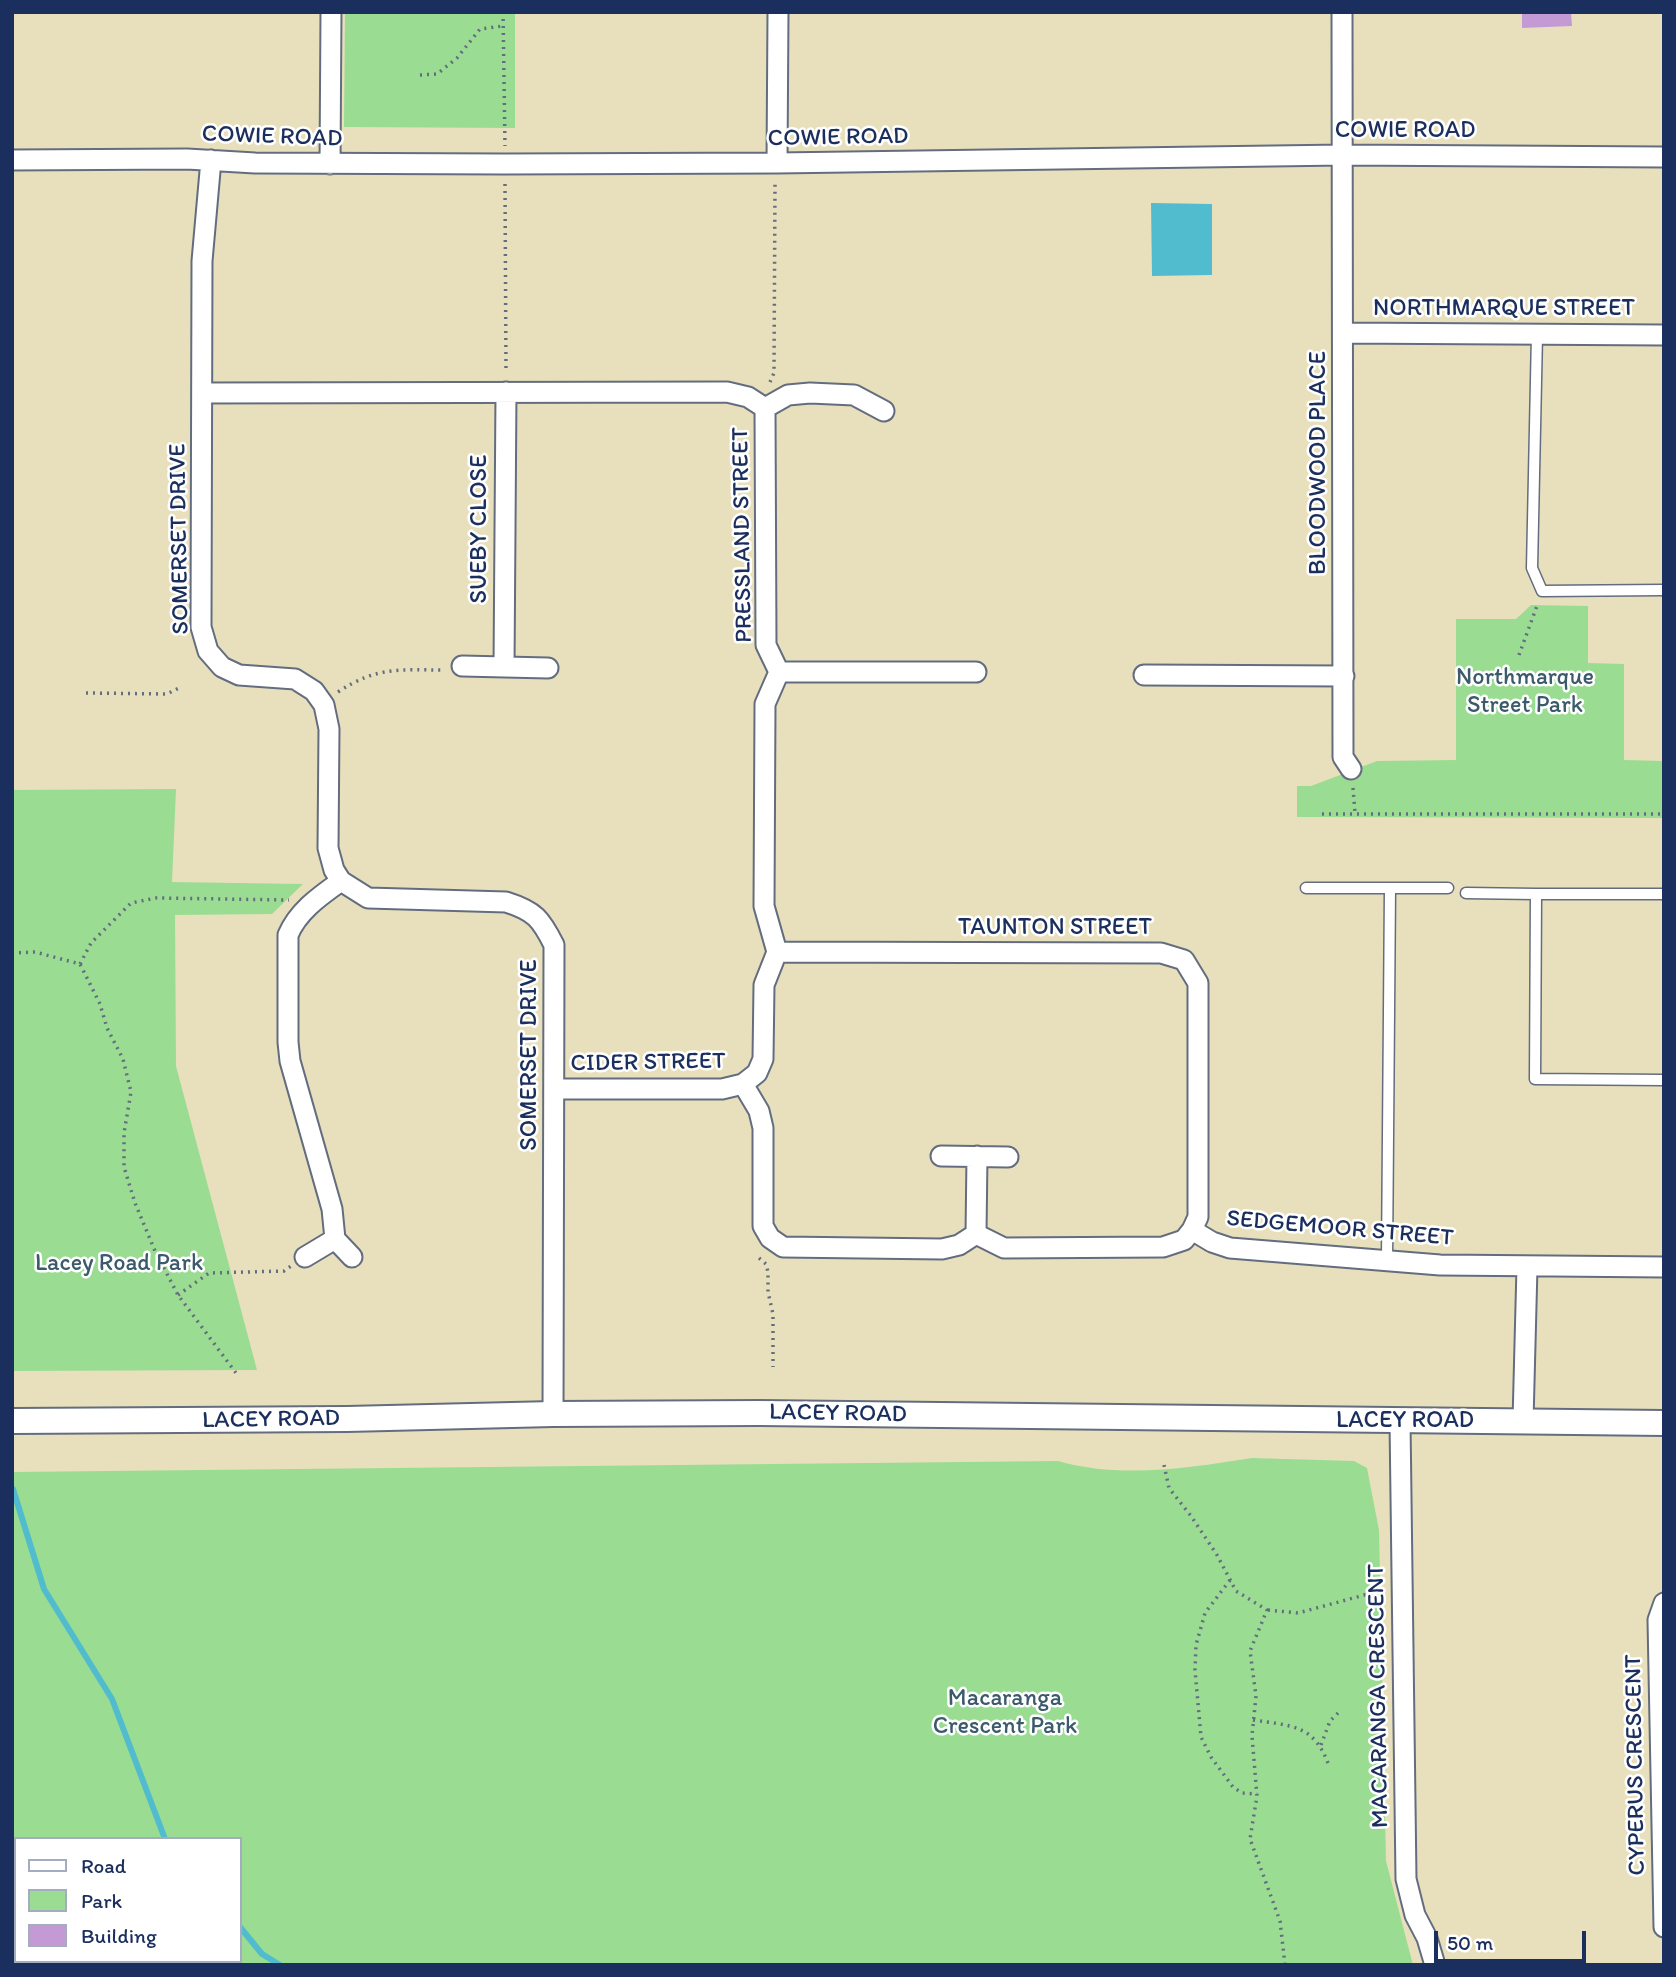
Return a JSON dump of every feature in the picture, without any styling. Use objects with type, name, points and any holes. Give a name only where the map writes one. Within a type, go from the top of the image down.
[{"type":"street","points":[[330,164],[331,12]]},
{"type":"street","points":[[777,163],[778,12]]},
{"type":"street","name":"BLOODWOOD PLACE","points":[[1342,12],[1343,757],[1351,769]]},
{"type":"street","name":"COWIE ROAD","points":[[12,160],[211,160],[330,164],[777,163],[1343,155],[1664,157]]},
{"type":"street","name":"SOMERSET DRIVE","points":[[211,160],[202,261],[201,627],[208,651],[222,667],[239,675],[295,679],[314,691],[324,705]]},
{"type":"street","name":"NORTHMARQUE STREET","points":[[1343,333],[1664,335]]},
{"type":"street","name":"SUEBY CLOSE","points":[[504,667],[506,392]]},
{"type":"street","name":"PRESSLAND STREET","points":[[203,393],[727,392],[748,397],[765,408],[766,645],[779,672],[765,704],[764,906],[777,952]]},
{"type":"street","points":[[765,408],[788,395],[810,393],[853,395],[884,411]]},
{"type":"street","points":[[462,666],[548,668]]},
{"type":"street","points":[[779,672],[976,672]]},
{"type":"street","points":[[1144,675],[1343,676]]},
{"type":"street","points":[[324,705],[329,729],[328,848],[334,870],[341,881],[313,902],[294,921],[288,935],[288,1042],[290,1061],[332,1209],[335,1239],[352,1257]]},
{"type":"street","name":"SOMERSET DRIVE","points":[[341,881],[368,898],[506,902],[528,909],[542,922],[554,945],[553,1413]]},
{"type":"street","points":[[777,952],[764,985],[763,1059],[757,1073],[743,1084],[759,1111],[763,1128],[764,1226],[770,1238],[783,1247],[942,1250],[959,1245],[976,1234],[976,1156]]},
{"type":"street","name":"TAUNTON STREET","points":[[777,952],[1161,953],[1184,960],[1198,983],[1198,1217],[1192,1230]]},
{"type":"street","name":"CIDER STREET","points":[[554,1089],[722,1090],[743,1084]]},
{"type":"street","points":[[941,1156],[1008,1157]]},
{"type":"street","name":"SEDGEMOOR STREET","points":[[976,1234],[1004,1248],[1163,1247],[1184,1240],[1192,1230],[1212,1242],[1230,1248],[1440,1265],[1664,1267]]},
{"type":"street","points":[[304,1257],[335,1239]]},
{"type":"street","points":[[1523,1422],[1527,1267]]},
{"type":"street","name":"LACEY ROAD","points":[[14,1422],[347,1419],[553,1413],[760,1413],[1664,1423]]},
{"type":"street","name":"MACARANGA CRESCENT","points":[[1400,1421],[1406,1879],[1415,1915],[1427,1938],[1435,1965]]},
{"type":"street","name":"CYPERUS CRESCENT","points":[[1664,1603],[1658,1620],[1664,1927]]},
{"type":"lane","points":[[1537,334],[1532,568],[1542,591],[1664,590]]},
{"type":"lane","points":[[1306,888],[1448,888]]},
{"type":"lane","points":[[1387,1259],[1390,888]]},
{"type":"lane","points":[[1466,893],[1664,894]]},
{"type":"lane","points":[[1536,894],[1535,1080],[1664,1080]]},
{"type":"path","points":[[503,12],[505,149]]},
{"type":"path","points":[[420,75],[437,74],[457,58],[480,29],[503,26]]},
{"type":"path","points":[[505,179],[506,392]]},
{"type":"path","points":[[765,408],[765,394],[774,373],[775,184]]},
{"type":"path","points":[[1519,654],[1542,591]]},
{"type":"path","points":[[324,705],[360,678],[393,670],[446,670],[462,666]]},
{"type":"path","points":[[86,693],[167,694],[179,688]]},
{"type":"path","points":[[1351,769],[1355,813]]},
{"type":"path","points":[[1322,814],[1664,814]]},
{"type":"path","points":[[80,964],[90,943],[131,903],[156,898],[288,900],[297,895]]},
{"type":"path","points":[[12,953],[35,951],[80,964],[123,1059],[131,1092],[124,1133],[124,1167],[135,1203],[155,1251],[178,1295],[236,1373]]},
{"type":"path","points":[[178,1295],[209,1273],[284,1271],[304,1257]]},
{"type":"path","points":[[759,1258],[766,1264],[768,1272],[768,1292],[773,1314],[773,1367]]},
{"type":"path","points":[[1164,1465],[1169,1488],[1217,1555],[1236,1591],[1267,1610],[1298,1613],[1402,1585]]},
{"type":"path","points":[[1230,1580],[1205,1613],[1196,1645],[1195,1670],[1201,1737],[1211,1757],[1233,1787],[1242,1793],[1257,1794]]},
{"type":"path","points":[[1267,1610],[1250,1651],[1256,1696],[1252,1736],[1257,1794],[1250,1839],[1280,1921],[1285,1965]]},
{"type":"path","points":[[1321,1745],[1330,1721],[1338,1713]]},
{"type":"path","points":[[1253,1720],[1291,1726],[1311,1735],[1321,1745],[1328,1763]]},
{"type":"green space","points":[[345,12],[515,12],[515,128],[344,127]]},
{"type":"green space","name":"Northmarque Street Park","points":[[1531,605],[1588,606],[1588,663],[1624,664],[1624,760],[1664,761],[1664,818],[1297,817],[1297,786],[1311,786],[1377,761],[1456,760],[1456,619],[1516,619]]},
{"type":"green space","name":"Lacey Road Park","points":[[176,789],[172,882],[303,884],[272,914],[175,915],[176,1066],[257,1370],[12,1371],[12,790]]},
{"type":"green space","name":"Macaranga Crescent Park","points":[[1252,1458],[1354,1461],[1367,1468],[1379,1530],[1386,1861],[1413,1965],[12,1965],[12,1472],[1058,1461],[1106,1470],[1179,1468]]},
{"type":"water","points":[[1151,203],[1212,204],[1212,275],[1152,276]]},
{"type":"building","points":[[1522,12],[1571,12],[1572,26],[1522,28]]},
{"type":"waterway","points":[[13,1489],[44,1589],[112,1699],[164,1837]]},
{"type":"waterway","points":[[242,1929],[262,1954],[280,1965]]}]
